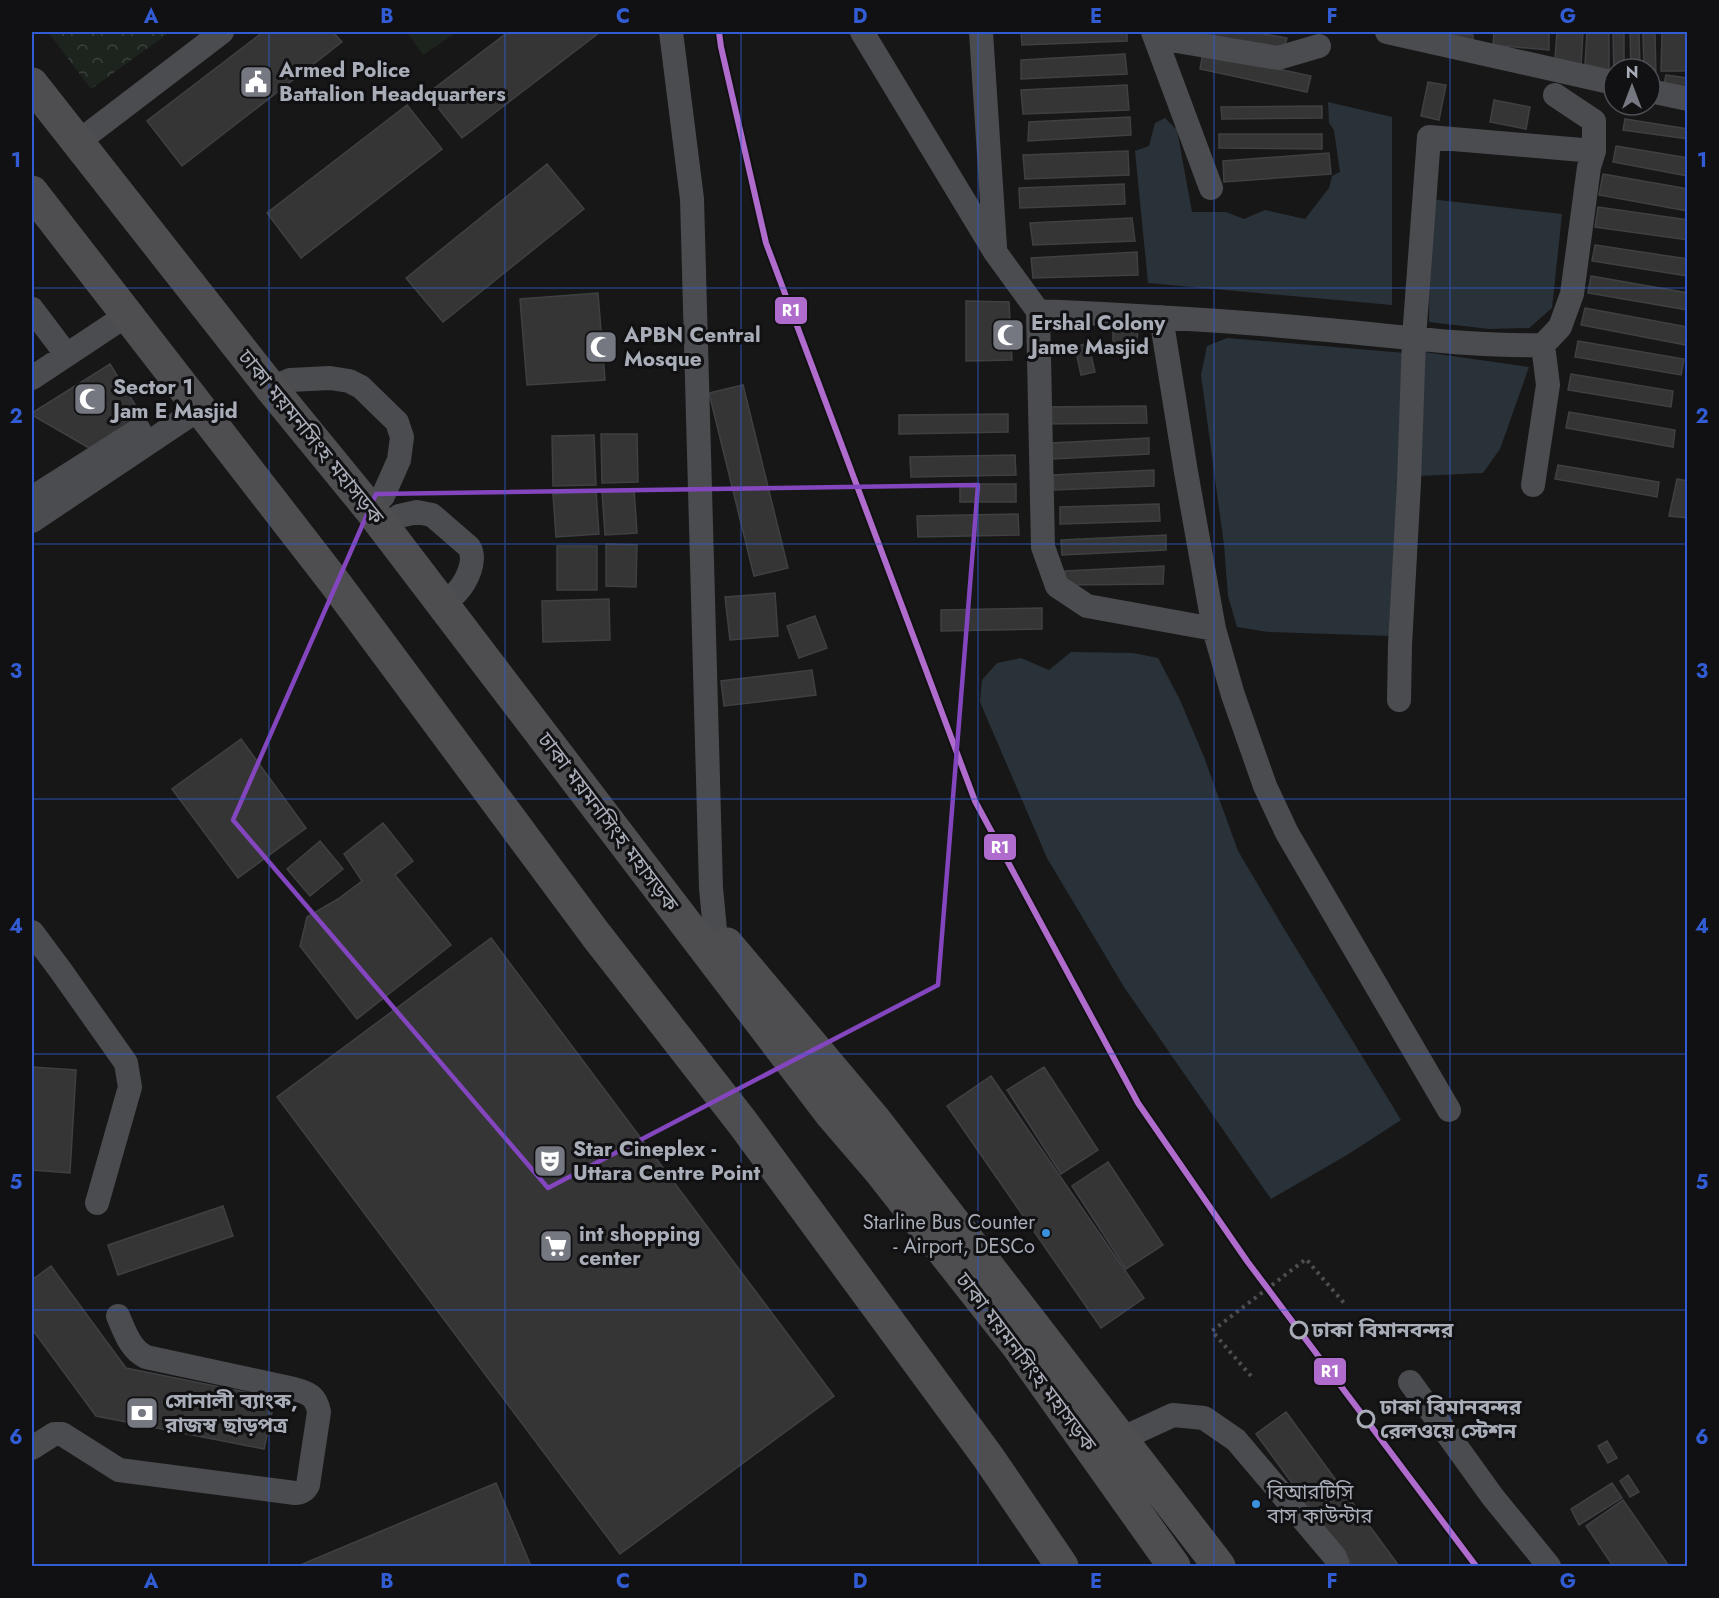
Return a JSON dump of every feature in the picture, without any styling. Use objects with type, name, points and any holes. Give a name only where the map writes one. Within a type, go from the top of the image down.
[{"type":"highway","name":"ঢাকা ময়মনসিংহ মহাসড়ক","points":[[32,84],[377,519],[831,1114],[880,1171],[1017,1345],[1174,1566]]},
{"type":"highway","points":[[32,192],[335,584],[596,935],[742,1122],[988,1457],[1062,1566]]},
{"type":"highway","points":[[651,878],[715,930],[875,1120],[1219,1566]]},
{"type":"street","points":[[78,142],[222,32]]},
{"type":"street","points":[[671,32],[692,200],[711,888],[715,930]]},
{"type":"street","points":[[862,32],[995,252],[1038,311],[1043,547],[1057,586],[1087,606],[1214,630]]},
{"type":"street","points":[[981,32],[995,252]]},
{"type":"street","points":[[1155,32],[1165,39],[1278,58],[1319,46]]},
{"type":"street","points":[[1155,32],[1211,188]]},
{"type":"street","points":[[1387,32],[1602,80]]},
{"type":"street","points":[[1662,94],[1688,99]]},
{"type":"street","points":[[1038,311],[1161,316],[1501,346],[1543,345],[1560,327],[1572,294],[1589,167],[1594,151],[1594,121],[1555,95]]},
{"type":"street","points":[[1399,700],[1414,338],[1429,137],[1594,151]]},
{"type":"street","points":[[32,309],[66,354]]},
{"type":"street","points":[[32,378],[127,315]]},
{"type":"street","points":[[1161,316],[1214,630],[1264,786],[1287,833],[1449,1110]]},
{"type":"street","points":[[1533,485],[1548,385],[1543,345]]},
{"type":"street","points":[[271,388],[290,380],[330,378],[349,381],[361,387],[397,422],[402,437],[399,460],[383,496],[377,519],[417,512],[432,515],[470,547],[473,553],[472,564],[458,591],[442,604]]},
{"type":"street","points":[[32,498],[195,404]]},
{"type":"street","points":[[32,521],[195,404]]},
{"type":"street","points":[[32,932],[126,1063],[130,1087],[97,1203]]},
{"type":"street","points":[[32,1448],[54,1434],[62,1434],[119,1470],[295,1493],[306,1489],[319,1412],[317,1402],[312,1396],[294,1389],[146,1357],[139,1353],[130,1342],[118,1316]]},
{"type":"street","points":[[1410,1382],[1492,1496],[1549,1566]]},
{"type":"street","points":[[1121,1439],[1173,1415],[1204,1418],[1236,1440],[1335,1557],[1338,1566]]},
{"type":"path","points":[[1251,1376],[1212,1331],[1306,1259],[1344,1303]]},
{"type":"highlighted area","points":[[978,485],[938,985],[548,1188],[233,820],[376,494]]},
{"type":"green space","points":[[48,32],[170,32],[91,89]]},
{"type":"green space","points":[[407,32],[457,32],[423,55]]},
{"type":"shaded area","points":[[1328,102],[1392,117],[1392,305],[1148,283],[1135,151],[1149,146],[1155,123],[1165,118],[1177,130],[1192,212],[1226,212],[1244,219],[1265,210],[1305,219],[1329,188],[1332,176],[1340,172],[1334,130],[1329,123]]},
{"type":"shaded area","points":[[1430,199],[1562,214],[1552,308],[1529,328],[1489,329],[1429,322]]},
{"type":"shaded area","points":[[1227,338],[1405,353],[1392,636],[1268,632],[1237,627],[1228,596],[1224,545],[1201,375],[1207,346]]},
{"type":"shaded area","points":[[1424,352],[1529,367],[1500,449],[1483,473],[1417,476]]},
{"type":"shaded area","points":[[1071,652],[1133,653],[1158,658],[1180,700],[1204,757],[1238,851],[1401,1120],[1347,1155],[1271,1199],[1124,987],[1047,858],[980,702],[982,680],[997,663],[1021,658],[1049,670]]},
{"type":"building","points":[[263,32],[333,32],[342,42],[182,166],[147,121]]},
{"type":"building","points":[[508,32],[600,32],[462,138],[427,94]]},
{"type":"building","points":[[1021,32],[1127,32],[1127,41],[1022,45]]},
{"type":"building","points":[[1182,32],[1252,32],[1287,38],[1283,53]]},
{"type":"building","points":[[1494,32],[1549,32],[1549,50],[1493,45]]},
{"type":"building","points":[[1557,32],[1583,32],[1581,65],[1555,59]]},
{"type":"building","points":[[1587,32],[1609,32],[1609,57],[1602,57],[1602,68],[1585,64]]},
{"type":"building","points":[[1613,32],[1624,32],[1624,57],[1614,57]]},
{"type":"building","points":[[1630,32],[1639,32],[1640,57],[1631,57]]},
{"type":"building","points":[[1643,32],[1655,32],[1656,57],[1644,57]]},
{"type":"building","points":[[1662,32],[1688,32],[1688,71],[1662,71]]},
{"type":"building","points":[[1453,34],[1473,35],[1473,44],[1453,43]]},
{"type":"building","points":[[1203,53],[1311,76],[1307,92],[1200,69]]},
{"type":"building","points":[[1125,54],[1127,74],[1021,79],[1021,60]]},
{"type":"building","points":[[1666,75],[1687,78],[1685,88],[1664,84]]},
{"type":"building","points":[[1428,82],[1446,85],[1439,120],[1421,116]]},
{"type":"building","points":[[1127,85],[1129,110],[1023,114],[1021,90]]},
{"type":"building","points":[[1494,100],[1530,107],[1526,129],[1490,122]]},
{"type":"building","points":[[407,105],[442,149],[301,258],[267,213]]},
{"type":"building","points":[[1322,106],[1322,118],[1222,119],[1221,107]]},
{"type":"building","points":[[1130,117],[1131,135],[1028,141],[1029,122]]},
{"type":"building","points":[[1625,119],[1688,129],[1688,139],[1623,130]]},
{"type":"building","points":[[1219,134],[1322,134],[1322,149],[1219,148]]},
{"type":"building","points":[[1616,146],[1688,158],[1688,176],[1613,162]]},
{"type":"building","points":[[1128,151],[1129,175],[1025,179],[1023,155]]},
{"type":"building","points":[[1329,153],[1331,174],[1224,182],[1223,161]]},
{"type":"building","points":[[547,164],[584,209],[443,322],[406,278]]},
{"type":"building","points":[[1603,174],[1688,189],[1688,211],[1599,195]]},
{"type":"building","points":[[1124,184],[1125,204],[1020,208],[1019,188]]},
{"type":"building","points":[[1598,207],[1688,220],[1688,240],[1595,227]]},
{"type":"building","points":[[1132,218],[1135,241],[1033,245],[1030,223]]},
{"type":"building","points":[[1595,245],[1688,259],[1688,276],[1592,261]]},
{"type":"building","points":[[1137,252],[1138,275],[1033,278],[1031,258]]},
{"type":"building","points":[[1591,276],[1688,293],[1688,310],[1588,293]]},
{"type":"building","points":[[598,293],[605,380],[527,385],[520,299]]},
{"type":"building","points":[[966,301],[1009,302],[1012,360],[966,361]]},
{"type":"building","points":[[1585,308],[1688,327],[1686,345],[1581,325]]},
{"type":"building","points":[[1113,326],[1138,326],[1137,343],[1113,342]]},
{"type":"building","points":[[1578,341],[1684,359],[1681,375],[1575,357]]},
{"type":"building","points":[[1088,343],[1095,372],[1081,375],[1075,347]]},
{"type":"building","points":[[110,364],[142,416],[91,449],[32,415],[32,413]]},
{"type":"building","points":[[1571,374],[1673,391],[1671,407],[1568,390]]},
{"type":"building","points":[[743,385],[788,568],[754,576],[709,393]]},
{"type":"building","points":[[1146,406],[1147,423],[1042,424],[1042,407]]},
{"type":"building","points":[[1569,412],[1675,430],[1673,447],[1566,428]]},
{"type":"building","points":[[1008,414],[1008,432],[899,434],[899,415]]},
{"type":"building","points":[[601,434],[637,434],[638,482],[602,483]]},
{"type":"building","points":[[594,435],[596,485],[553,486],[552,436]]},
{"type":"building","points":[[1149,438],[1149,454],[1052,459],[1051,443]]},
{"type":"building","points":[[1015,455],[1016,475],[911,477],[910,457]]},
{"type":"building","points":[[1558,465],[1659,482],[1657,497],[1555,479]]},
{"type":"building","points":[[1154,470],[1154,486],[1054,490],[1053,475]]},
{"type":"building","points":[[1677,479],[1688,481],[1688,518],[1669,516]]},
{"type":"building","points":[[960,484],[1016,484],[1016,502],[960,502]]},
{"type":"building","points":[[634,489],[637,533],[605,535],[602,491]]},
{"type":"building","points":[[596,491],[599,534],[556,537],[553,494]]},
{"type":"building","points":[[1159,504],[1160,521],[1060,524],[1060,507]]},
{"type":"building","points":[[1018,514],[1019,535],[918,537],[917,516]]},
{"type":"building","points":[[1166,535],[1166,550],[1062,555],[1061,540]]},
{"type":"building","points":[[606,544],[637,545],[636,587],[606,586]]},
{"type":"building","points":[[557,546],[597,546],[597,590],[557,590]]},
{"type":"building","points":[[1164,566],[1163,584],[1065,585],[1065,571]]},
{"type":"building","points":[[775,593],[778,636],[730,640],[725,597]]},
{"type":"building","points":[[609,599],[610,640],[543,642],[542,601]]},
{"type":"building","points":[[1042,608],[1042,629],[941,631],[941,610]]},
{"type":"building","points":[[815,616],[827,648],[799,658],[787,626]]},
{"type":"building","points":[[812,670],[816,695],[724,706],[721,681]]},
{"type":"building","points":[[241,739],[306,828],[238,878],[172,789]]},
{"type":"building","points":[[383,823],[413,861],[395,875],[451,945],[357,1019],[300,946],[307,917],[338,899],[362,881],[344,854]]},
{"type":"building","points":[[320,841],[343,869],[310,896],[287,869]]},
{"type":"building","name":"int shopping center","points":[[491,938],[834,1396],[620,1554],[277,1097]]},
{"type":"building","points":[[32,1067],[76,1070],[70,1173],[32,1170]]},
{"type":"building","points":[[1044,1067],[1098,1150],[1061,1174],[1007,1090]]},
{"type":"building","points":[[991,1076],[1144,1298],[1101,1328],[947,1106]]},
{"type":"building","points":[[1108,1162],[1163,1245],[1126,1269],[1072,1186]]},
{"type":"building","points":[[223,1206],[233,1236],[118,1275],[108,1245]]},
{"type":"building","points":[[51,1266],[126,1368],[275,1398],[264,1449],[96,1416],[32,1329],[32,1280]]},
{"type":"building","points":[[1286,1412],[1399,1566],[1353,1566],[1256,1434]]},
{"type":"building","points":[[1607,1441],[1617,1458],[1608,1463],[1598,1446]]},
{"type":"building","points":[[1628,1475],[1639,1492],[1630,1497],[1620,1481]]},
{"type":"building","points":[[496,1483],[531,1566],[298,1566]]},
{"type":"building","points":[[1612,1483],[1622,1498],[1579,1525],[1571,1509]]},
{"type":"building","points":[[1623,1500],[1669,1566],[1613,1566],[1586,1526]]},
{"type":"transit line","name":"R1","points":[[719,32],[766,243],[975,801],[1138,1103],[1247,1261],[1476,1566]]},
{"type":"place","name":"Armed Police Battalion Headquarters","points":[[256,82]]},
{"type":"place","name":"Ershal Colony Jame Masjid","points":[[1008,335]]},
{"type":"place","name":"APBN Central Mosque","points":[[601,347]]},
{"type":"place","name":"Sector 1 Jam E Masjid","points":[[90,399]]},
{"type":"place","name":"Star Cineplex - Uttara Centre Point","points":[[550,1161]]},
{"type":"place","name":"Starline Bus Counter - Airport, DESCo","points":[[1046,1233]]},
{"type":"place","name":"int shopping center","points":[[556,1246]]},
{"type":"place","name":"ঢাকা বিমানবন্দর","points":[[1299,1330]]},
{"type":"place","name":"সোনালী ব্যাংক, রাজস্ব ছাড়পত্র","points":[[142,1413]]},
{"type":"place","name":"ঢাকা বিমানবন্দর রেলওয়ে স্টেশন","points":[[1366,1419]]},
{"type":"place","name":"বিআরটিসি বাস কাউন্টার","points":[[1256,1504]]}]
